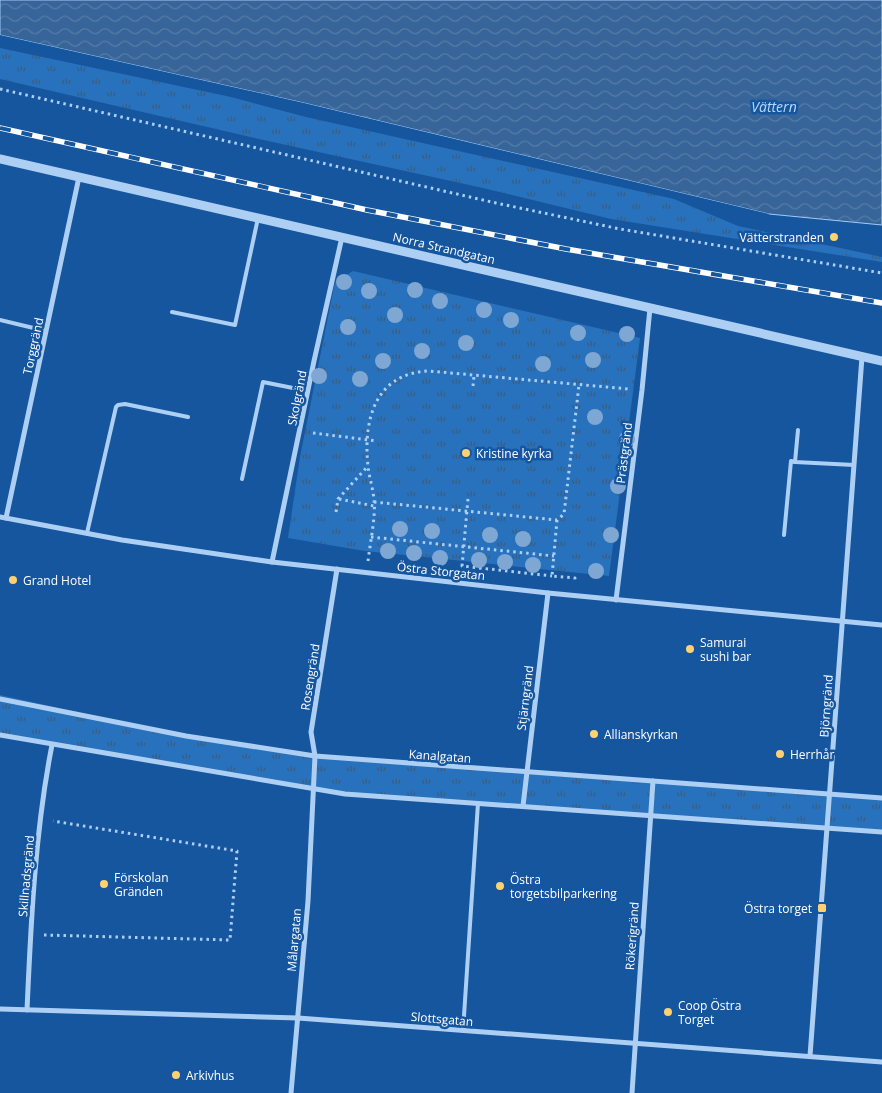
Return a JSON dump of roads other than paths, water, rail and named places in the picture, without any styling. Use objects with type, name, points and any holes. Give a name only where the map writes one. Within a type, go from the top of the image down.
[{"type":"street","name":"Norra Strandgatan","points":[[0,159],[882,361]]},
{"type":"street","name":"Torggränd","points":[[6,518],[79,177]]},
{"type":"street","name":"Skolgränd","points":[[272,562],[342,237]]},
{"type":"street","name":"Prästgränd","points":[[616,600],[642,390],[650,308]]},
{"type":"street","name":"Björngränd","points":[[810,1056],[862,357]]},
{"type":"street","name":"Östra Storgatan","points":[[0,517],[177,549],[272,562],[548,593],[882,625]]},
{"type":"street","name":"Rosengränd","points":[[312,789],[315,756],[311,732],[337,569]]},
{"type":"street","name":"Stjärngränd","points":[[523,806],[548,593]]},
{"type":"street","name":"Kanalgatan","points":[[0,699],[186,736],[315,756],[882,798]]},
{"type":"street","points":[[0,736],[345,794],[882,832]]},
{"type":"street","name":"Skillnadsgränd","points":[[27,1010],[40,819],[43,788],[52,745]]},
{"type":"street","name":"Rökerigränd","points":[[632,1093],[653,781]]},
{"type":"street","name":"Målargatan","points":[[290,1093],[308,901],[312,789]]},
{"type":"street","name":"Slottsgatan","points":[[0,1009],[298,1018],[882,1062]]},
{"type":"lane","points":[[172,312],[235,325],[258,218]]},
{"type":"lane","points":[[0,320],[46,331]]},
{"type":"lane","points":[[242,479],[263,382],[308,391]]},
{"type":"lane","points":[[87,533],[118,405],[124,404],[188,417]]},
{"type":"lane","points":[[795,462],[798,430]]},
{"type":"lane","points":[[784,535],[791,461],[854,465]]},
{"type":"lane","points":[[463,1031],[478,803]]},
{"type":"water","name":"Vättern","points":[[0,0],[882,0],[882,225],[769,214],[304,103],[0,35]]},
{"type":"railway","points":[[0,128],[367,210],[566,249],[882,303]]},
{"type":"place","name":"Vätterstranden","points":[[834,237]]},
{"type":"place","name":"Kristine kyrka","points":[[466,453]]},
{"type":"place","name":"Grand Hotel","points":[[13,580]]},
{"type":"place","name":"Samurai sushi bar","points":[[690,649]]},
{"type":"place","name":"Allianskyrkan","points":[[594,734]]},
{"type":"place","name":"Herrhår","points":[[780,754]]},
{"type":"place","name":"Förskolan Gränden","points":[[104,884]]},
{"type":"place","name":"Östra torgetsbilparkering","points":[[500,886]]},
{"type":"place","name":"Östra torget","points":[[822,908]]},
{"type":"place","name":"Coop Östra Torget","points":[[668,1012]]},
{"type":"place","name":"Arkivhus","points":[[176,1075]]}]
